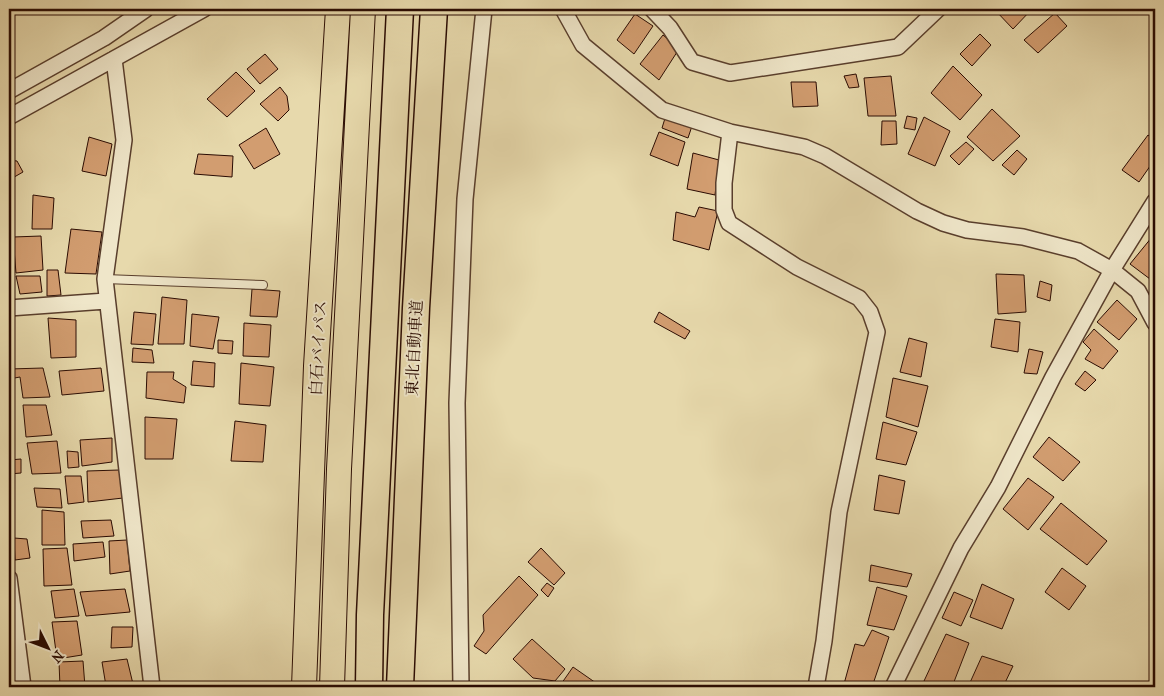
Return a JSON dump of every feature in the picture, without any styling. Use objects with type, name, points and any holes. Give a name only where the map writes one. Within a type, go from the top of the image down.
[{"type":"highway","name":"白石バイパス","points":[[304,687],[316,366],[338,9]]},
{"type":"highway","name":"白石バイパス","points":[[332,687],[339,469],[364,9]]},
{"type":"highway","name":"東北自動車道","points":[[369,687],[370,615],[400,9]]},
{"type":"highway","name":"東北自動車道","points":[[400,687],[416,308],[434,9]]},
{"type":"street","points":[[9,91],[57,66],[104,38],[146,9]]},
{"type":"street","points":[[9,118],[204,9]]},
{"type":"street","points":[[461,687],[457,403],[465,199],[484,9]]},
{"type":"street","points":[[563,9],[583,45],[662,110],[730,132],[804,147],[826,156],[917,211],[943,223],[967,230],[1023,237],[1078,251],[1112,270],[1138,291],[1155,323]]},
{"type":"street","points":[[652,9],[670,28],[692,62],[730,73],[898,48],[938,9]]},
{"type":"street","points":[[114,59],[124,140],[105,279],[106,301],[152,687]]},
{"type":"street","points":[[730,132],[724,183],[724,210],[729,223],[797,267],[859,298],[870,312],[877,332],[839,512],[824,641],[816,687]]},
{"type":"street","points":[[893,687],[961,548],[998,487],[1053,377],[1112,270],[1155,201]]},
{"type":"street","points":[[9,308],[106,301]]},
{"type":"street","points":[[9,578],[23,687]]},
{"type":"lane","points":[[105,279],[263,285]]},
{"type":"building","points":[[1032,9],[1013,29],[995,10]]},
{"type":"building","points":[[1055,13],[1067,26],[1038,53],[1024,40]]},
{"type":"building","points":[[635,14],[653,26],[634,54],[617,40]]},
{"type":"building","points":[[980,34],[991,45],[972,66],[960,54]]},
{"type":"building","points":[[663,35],[679,49],[659,80],[640,64]]},
{"type":"building","points":[[265,54],[278,69],[260,84],[247,69]]},
{"type":"building","points":[[953,66],[982,95],[960,120],[931,93]]},
{"type":"building","points":[[236,72],[255,91],[227,117],[207,99]]},
{"type":"building","points":[[856,74],[859,87],[849,88],[844,76]]},
{"type":"building","points":[[891,76],[896,116],[868,116],[864,78]]},
{"type":"building","points":[[791,82],[816,82],[818,106],[793,107]]},
{"type":"building","points":[[280,87],[287,96],[289,110],[278,121],[260,104]]},
{"type":"building","points":[[992,109],[1020,136],[993,161],[967,137]]},
{"type":"building","points":[[666,115],[692,126],[688,138],[662,128]]},
{"type":"building","points":[[907,116],[917,118],[915,130],[904,128]]},
{"type":"building","points":[[924,117],[950,131],[935,166],[908,154]]},
{"type":"building","points":[[882,121],[896,121],[897,144],[881,145]]},
{"type":"building","points":[[266,128],[280,154],[254,169],[239,145]]},
{"type":"building","points":[[659,132],[685,142],[678,166],[650,155]]},
{"type":"building","points":[[1148,135],[1155,140],[1155,159],[1139,182],[1122,170]]},
{"type":"building","points":[[89,137],[112,144],[106,176],[82,171]]},
{"type":"building","points":[[966,142],[974,149],[959,165],[950,156]]},
{"type":"building","points":[[1017,150],[1027,159],[1014,175],[1002,165]]},
{"type":"building","points":[[693,153],[719,160],[715,195],[687,189]]},
{"type":"building","points":[[198,154],[233,156],[232,177],[194,174]]},
{"type":"building","points":[[9,160],[17,161],[23,172],[9,180]]},
{"type":"building","points":[[33,195],[54,198],[52,229],[32,229]]},
{"type":"building","points":[[699,207],[718,211],[709,250],[673,240],[676,212],[695,217]]},
{"type":"building","points":[[71,229],[102,232],[96,274],[65,273]]},
{"type":"building","points":[[41,236],[43,270],[16,273],[13,237]]},
{"type":"building","points":[[1152,237],[1155,239],[1155,272],[1150,279],[1130,264]]},
{"type":"building","points":[[47,270],[58,270],[61,295],[47,296]]},
{"type":"building","points":[[996,274],[1024,275],[1026,312],[998,314]]},
{"type":"building","points":[[16,276],[40,276],[42,292],[20,294]]},
{"type":"building","points":[[1040,281],[1052,285],[1050,301],[1037,297]]},
{"type":"building","points":[[1155,288],[1155,301],[1149,296]]},
{"type":"building","points":[[252,289],[280,291],[277,317],[250,316]]},
{"type":"building","points":[[162,297],[187,300],[184,344],[158,344]]},
{"type":"building","points":[[1117,300],[1137,319],[1119,340],[1097,322]]},
{"type":"building","points":[[134,312],[156,314],[153,345],[131,344]]},
{"type":"building","points":[[659,312],[690,331],[685,339],[654,322]]},
{"type":"building","points":[[192,314],[219,317],[213,349],[190,346]]},
{"type":"building","points":[[48,318],[76,320],[76,357],[51,358]]},
{"type":"building","points":[[995,319],[1020,322],[1018,352],[991,347]]},
{"type":"building","points":[[244,323],[271,325],[269,357],[243,356]]},
{"type":"building","points":[[1094,329],[1118,351],[1103,369],[1085,359],[1091,350],[1083,342]]},
{"type":"building","points":[[909,338],[927,343],[921,377],[900,372]]},
{"type":"building","points":[[218,340],[233,341],[232,354],[218,353]]},
{"type":"building","points":[[133,348],[152,350],[154,363],[132,362]]},
{"type":"building","points":[[1029,349],[1043,352],[1037,374],[1024,373]]},
{"type":"building","points":[[193,361],[215,363],[214,387],[191,385]]},
{"type":"building","points":[[241,363],[274,367],[270,406],[239,404]]},
{"type":"building","points":[[43,368],[50,397],[23,398],[20,377],[9,379],[9,369]]},
{"type":"building","points":[[101,368],[104,391],[62,395],[59,371]]},
{"type":"building","points":[[1085,371],[1096,380],[1085,391],[1075,384]]},
{"type":"building","points":[[147,372],[174,372],[173,379],[186,387],[184,403],[146,398]]},
{"type":"building","points":[[893,378],[928,386],[918,427],[886,417]]},
{"type":"building","points":[[23,405],[46,405],[52,435],[26,437]]},
{"type":"building","points":[[145,417],[177,419],[173,459],[145,459]]},
{"type":"building","points":[[235,421],[266,425],[263,462],[231,461]]},
{"type":"building","points":[[883,422],[917,432],[906,465],[876,459]]},
{"type":"building","points":[[1049,437],[1080,462],[1063,481],[1033,457]]},
{"type":"building","points":[[112,438],[112,462],[82,466],[80,440]]},
{"type":"building","points":[[57,441],[61,473],[32,474],[27,443]]},
{"type":"building","points":[[67,451],[78,452],[79,467],[68,468]]},
{"type":"building","points":[[21,459],[21,473],[9,474],[9,460]]},
{"type":"building","points":[[119,470],[123,498],[88,502],[87,471]]},
{"type":"building","points":[[879,475],[905,481],[899,514],[874,510]]},
{"type":"building","points":[[65,476],[81,476],[84,502],[68,504]]},
{"type":"building","points":[[1028,478],[1054,497],[1028,530],[1003,509]]},
{"type":"building","points":[[34,488],[60,489],[62,508],[37,507]]},
{"type":"building","points":[[1061,503],[1107,541],[1087,565],[1040,529]]},
{"type":"building","points":[[42,510],[64,512],[65,545],[42,545]]},
{"type":"building","points":[[111,520],[114,536],[83,538],[81,521]]},
{"type":"building","points":[[14,538],[27,539],[30,558],[15,560]]},
{"type":"building","points":[[127,540],[130,571],[110,574],[109,541]]},
{"type":"building","points":[[103,542],[105,557],[74,561],[73,544]]},
{"type":"building","points":[[67,548],[72,585],[44,586],[43,549]]},
{"type":"building","points":[[541,548],[565,573],[554,585],[528,562]]},
{"type":"building","points":[[871,565],[912,574],[907,587],[869,581]]},
{"type":"building","points":[[1062,568],[1086,586],[1069,610],[1045,592]]},
{"type":"building","points":[[519,576],[538,595],[486,654],[474,646],[484,631],[483,615]]},
{"type":"building","points":[[547,583],[554,588],[548,597],[541,590]]},
{"type":"building","points":[[982,584],[1014,599],[1002,629],[970,617]]},
{"type":"building","points":[[877,587],[907,596],[894,630],[867,625]]},
{"type":"building","points":[[74,589],[79,616],[55,618],[51,591]]},
{"type":"building","points":[[125,589],[130,612],[86,616],[80,592]]},
{"type":"building","points":[[954,592],[973,600],[961,626],[942,618]]},
{"type":"building","points":[[77,621],[82,655],[57,659],[52,622]]},
{"type":"building","points":[[112,627],[133,627],[132,647],[111,648]]},
{"type":"building","points":[[872,630],[889,637],[872,687],[851,687],[844,684],[855,644],[864,646]]},
{"type":"building","points":[[946,634],[969,643],[952,687],[939,687],[924,681]]},
{"type":"building","points":[[532,639],[565,669],[555,681],[533,678],[513,659]]},
{"type":"building","points":[[982,656],[1013,666],[1003,687],[968,687]]},
{"type":"building","points":[[127,659],[133,684],[106,686],[102,662]]},
{"type":"building","points":[[83,661],[85,687],[60,687],[59,662]]},
{"type":"building","points":[[573,667],[596,683],[593,687],[559,687]]},
{"type":"building","points":[[9,680],[15,680],[15,687],[9,687]]}]
